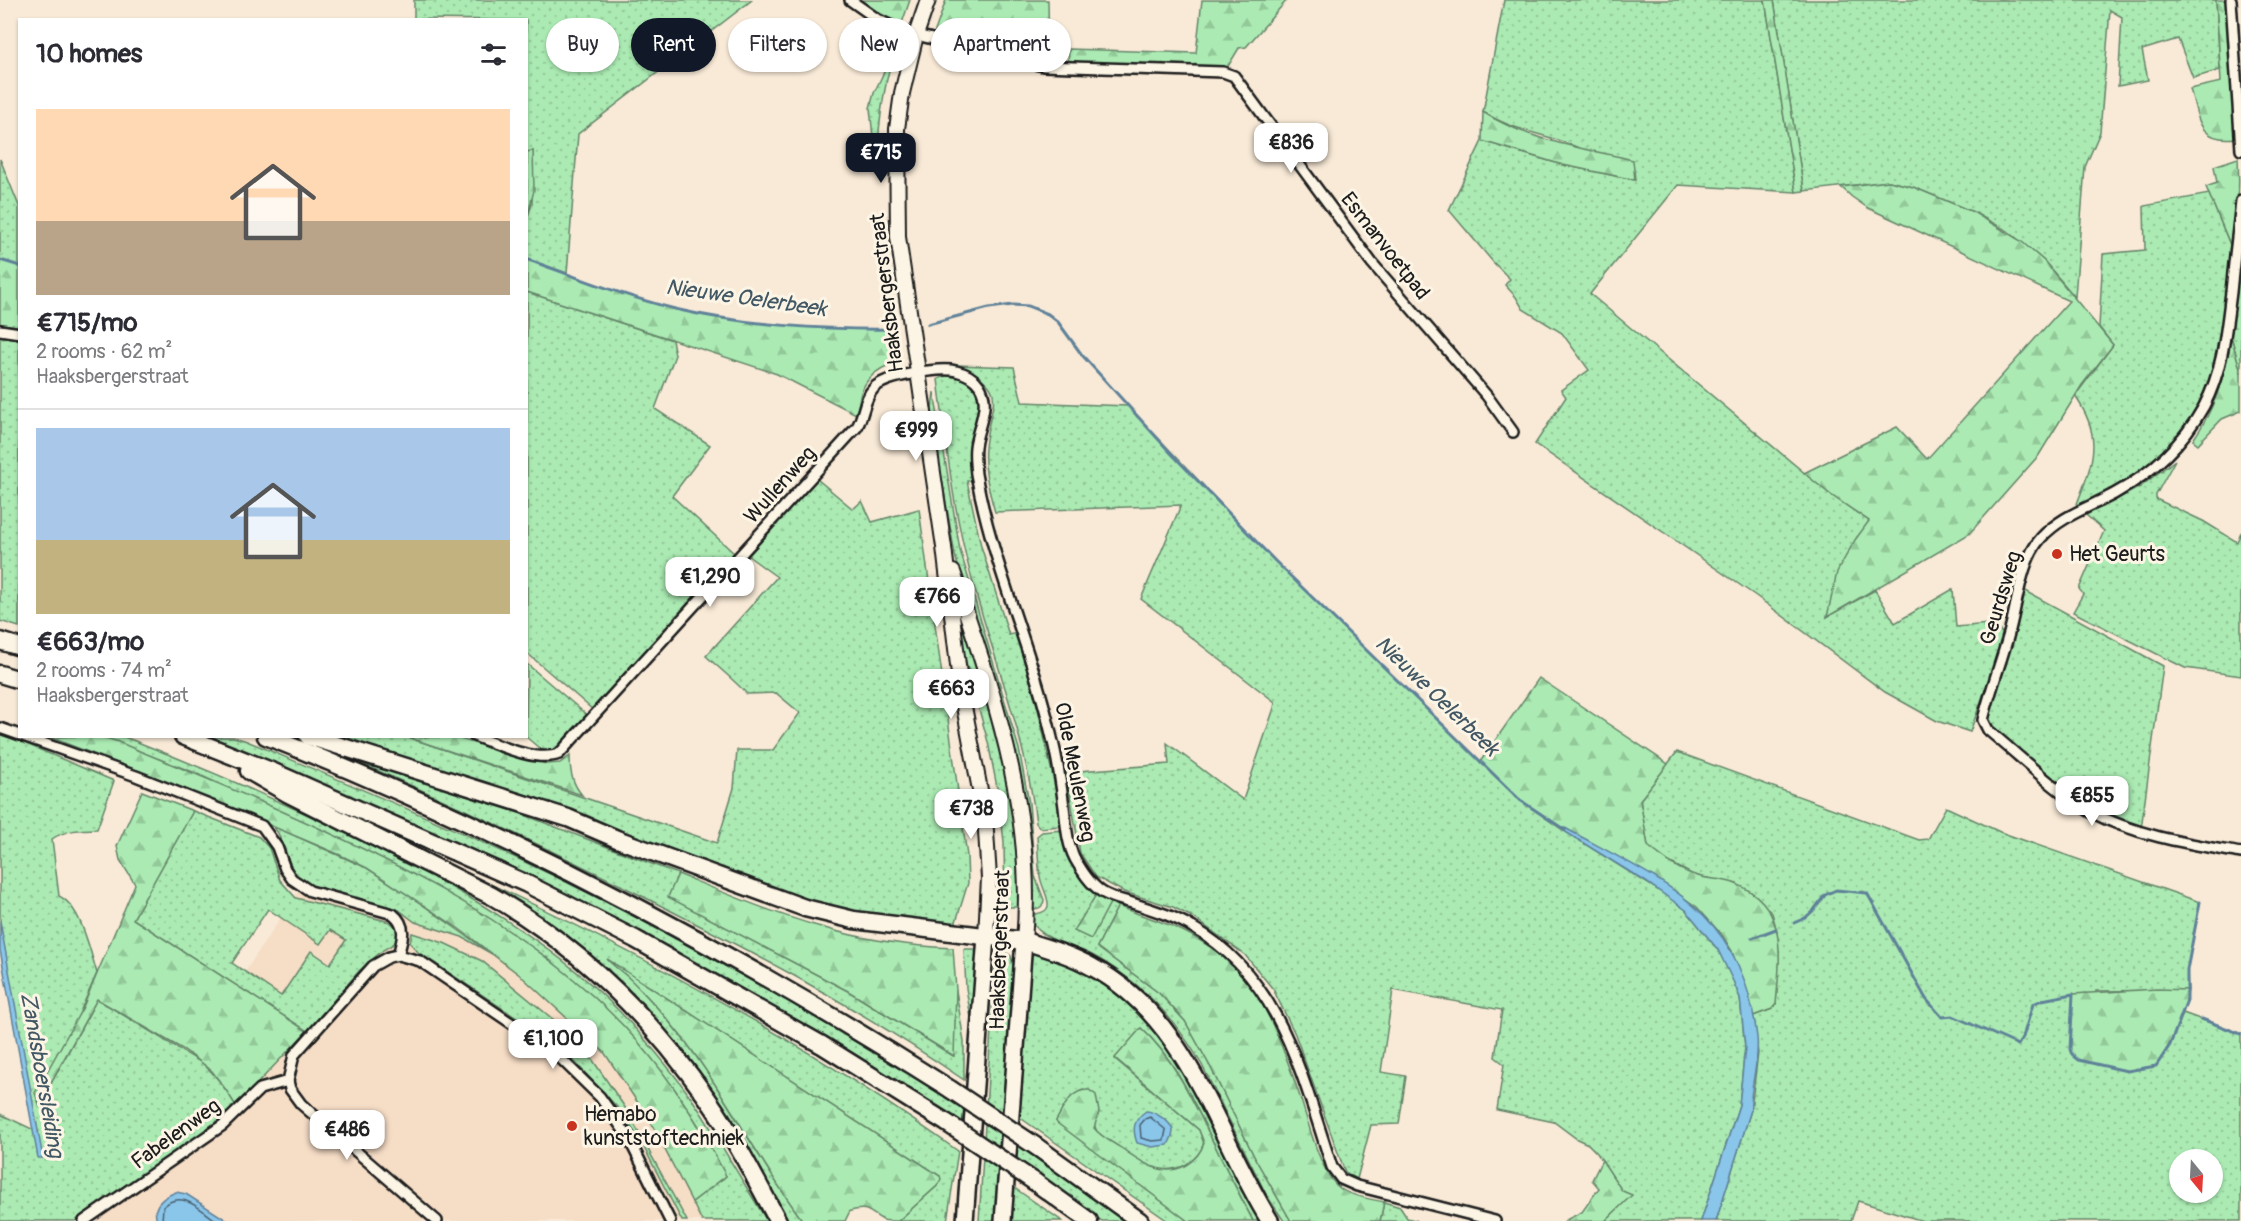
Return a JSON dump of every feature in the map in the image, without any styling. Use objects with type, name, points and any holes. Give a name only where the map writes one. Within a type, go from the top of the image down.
[{"type":"highway","points":[[0,641],[18,646]]},
{"type":"highway","points":[[0,674],[18,679]]},
{"type":"highway","points":[[271,738],[404,794],[593,884],[681,930],[783,987],[950,1089],[1037,1147],[1140,1221]]},
{"type":"highway","points":[[314,738],[568,818],[617,839],[805,908],[854,920],[1024,941],[1050,948],[1092,967],[1125,990],[1153,1015],[1189,1065],[1239,1167],[1270,1221]]},
{"type":"highway","points":[[189,739],[286,777],[526,884],[635,939],[822,1045],[947,1123],[1089,1221]]},
{"type":"highway","points":[[189,739],[287,793],[492,896],[520,912],[586,962],[623,996],[663,1041],[708,1099],[778,1221]]},
{"type":"main road","name":"Haaksbergerstraat","points":[[919,26],[928,0]]},
{"type":"main road","name":"Haaksbergerstraat","points":[[907,72],[897,129],[897,225],[944,547],[961,691],[985,816],[989,878],[965,1221]]},
{"type":"main road","name":"Haaksbergerstraat","points":[[944,547],[997,708],[1015,779],[1024,843],[1026,911],[1003,1221]]},
{"type":"street","points":[[850,0],[878,18]]},
{"type":"street","points":[[2232,0],[2241,150]]},
{"type":"street","name":"Esmanvoetpad","points":[[919,35],[1043,66],[1223,72],[1234,76],[1372,263],[1487,396],[1513,432]]},
{"type":"street","name":"Geurdsweg","points":[[2241,201],[2225,341],[2215,382],[2179,442],[2150,471],[2112,495],[2072,513],[2038,541],[2026,567],[2009,636],[1983,720],[1988,730],[2090,811],[2148,834],[2241,853]]},
{"type":"street","points":[[0,330],[18,333]]},
{"type":"street","name":"Olde Meulenweg","points":[[918,373],[954,370],[973,379],[981,388],[984,412],[975,445],[976,473],[1002,576],[1044,704],[1058,766],[1070,845],[1081,869],[1100,891],[1176,918],[1195,928],[1250,973],[1273,1006],[1283,1027],[1300,1070],[1332,1167],[1341,1179],[1357,1186],[1495,1221]]},
{"type":"street","name":"Wullenweg","points":[[480,738],[531,755],[551,757],[559,754],[857,427],[874,387],[884,381],[918,373]]},
{"type":"street","points":[[0,728],[18,735]]},
{"type":"street","points":[[27,738],[136,776],[262,825],[277,847],[285,869],[299,885],[310,891],[393,914],[399,919],[403,930],[403,940],[398,955]]},
{"type":"street","points":[[437,1221],[301,1104],[290,1089],[288,1081],[294,1055],[373,966],[398,955],[420,961],[474,997],[555,1053],[584,1080],[600,1097],[627,1135],[670,1221]]},
{"type":"street","name":"Fabelenweg","points":[[84,1221],[223,1125],[260,1089],[288,1081]]},
{"type":"shaded area","points":[[320,858],[597,1009],[718,1221],[81,1221]]},
{"type":"green space","points":[[414,0],[752,0],[716,28],[716,18],[631,18],[631,72],[659,72],[578,134],[567,273],[528,259],[528,216],[532,204],[533,151],[528,152],[528,18],[414,18]]},
{"type":"green space","points":[[857,0],[910,0],[904,18],[885,18]]},
{"type":"green space","points":[[946,0],[1048,0],[1048,18],[940,18]]},
{"type":"green space","points":[[1202,0],[1287,0],[1246,47],[1239,48],[1227,68],[1071,63],[1071,49],[1196,53]]},
{"type":"green space","points":[[1504,0],[1765,0],[1796,192],[1678,185],[1590,294],[1831,495],[1869,521],[1849,553],[1827,617],[1875,590],[1895,623],[1953,589],[1956,627],[1989,624],[2005,634],[1970,732],[1937,721],[1885,692],[1756,596],[1535,444],[1566,397],[1561,390],[1589,370],[1562,333],[1523,309],[1505,285],[1510,279],[1449,210],[1482,141],[1563,165],[1635,180],[1574,146],[1506,124],[1483,112]]},
{"type":"green space","points":[[1765,0],[1774,0],[1804,191],[1796,192]]},
{"type":"green space","points":[[1774,0],[2216,0],[2220,70],[2193,78],[2178,39],[2142,50],[2148,80],[2118,86],[2122,17],[2110,10],[2100,132],[2085,167],[2075,297],[2044,261],[2008,231],[1973,212],[1913,187],[1889,181],[1804,191]]},
{"type":"green space","points":[[2216,0],[2226,0],[2236,138],[2223,139],[2207,133],[2198,119],[2190,89],[2221,82]]},
{"type":"green space","points":[[884,72],[889,72],[881,113],[877,176],[870,108]]},
{"type":"green space","points":[[1483,112],[1500,122],[1536,136],[1633,160],[1635,180],[1563,165],[1482,141]]},
{"type":"green space","points":[[533,151],[534,190],[528,215],[528,152]]},
{"type":"green space","points":[[2238,158],[2238,204],[2232,249],[2206,187],[2217,183],[2214,166]]},
{"type":"green space","points":[[0,159],[18,204],[18,266],[0,260]]},
{"type":"green space","points":[[1889,181],[1913,187],[1973,212],[2021,241],[2044,261],[2113,345],[2082,385],[2039,455],[1969,534],[1827,617],[1837,572],[1869,521],[1804,473],[1897,427],[1927,459],[2069,301],[1868,208],[1841,187]]},
{"type":"green space","points":[[2209,194],[2233,252],[2223,341],[2208,392],[2188,425],[2160,459],[2124,485],[2075,509],[2090,465],[2093,439],[2090,425],[2075,396],[2113,345],[2099,327],[2103,254],[2145,250],[2144,206]]},
{"type":"green space","points":[[2241,253],[2241,373],[2231,336]]},
{"type":"green space","points":[[528,259],[637,298],[701,314],[756,323],[841,329],[895,329],[901,361],[883,368],[869,379],[862,390],[856,414],[777,374],[528,292]]},
{"type":"green space","points":[[0,260],[18,266],[18,326],[0,324]]},
{"type":"green space","points":[[528,292],[672,340],[675,355],[655,409],[710,445],[672,496],[735,554],[593,710],[528,654]]},
{"type":"green space","points":[[0,334],[18,337],[18,627],[0,621]]},
{"type":"green space","points":[[2231,336],[2241,373],[2241,411],[2222,419],[2198,444],[2193,440],[2208,416],[2218,391]]},
{"type":"green space","points":[[957,365],[1014,367],[1022,402],[1128,406],[1275,561],[1520,800],[1686,910],[1718,950],[1729,970],[1740,998],[1745,1047],[1739,1105],[1701,1221],[1605,1221],[1631,1195],[1622,1191],[1597,1153],[1588,1144],[1554,1122],[1497,1110],[1504,1064],[1495,1057],[1502,1010],[1393,990],[1381,1072],[1406,1076],[1399,1124],[1371,1125],[1357,1179],[1345,1172],[1295,1034],[1273,989],[1245,955],[1194,918],[1173,907],[1124,892],[1096,877],[1080,853],[1066,772],[1169,764],[1167,743],[1243,800],[1274,708],[1275,702],[1141,599],[1181,505],[995,512],[985,464],[987,432],[993,408],[992,390],[986,382]]},
{"type":"green space","points":[[953,373],[970,379],[981,395],[973,481],[967,481],[981,546],[1009,635],[1017,633],[1038,709],[1063,823],[1060,826],[1040,828],[1036,823],[1025,758],[1017,727],[964,548],[951,476],[938,379]]},
{"type":"green space","points":[[934,392],[960,550],[1019,749],[1029,803],[1035,876],[1044,900],[1041,907],[1037,909],[1029,909],[1028,869],[966,594],[955,555],[931,416]]},
{"type":"green space","points":[[2175,460],[2156,499],[2203,521],[2237,542],[2241,532],[2241,676],[2185,668],[2073,612],[2083,594],[2079,589],[2104,531],[2086,515],[2140,487]]},
{"type":"green space","points":[[817,479],[853,509],[862,501],[872,522],[919,509],[967,856],[968,883],[955,925],[889,920],[819,905],[344,738],[410,738],[717,843],[734,788],[737,750],[773,750],[800,713],[776,693],[747,694],[706,656],[777,577],[748,556]]},
{"type":"green space","points":[[2024,590],[2163,666],[2141,829],[2082,799],[1989,727],[1987,714]]},
{"type":"green space","points":[[959,599],[1016,803],[1021,907],[1005,907],[1004,842],[998,792],[988,742],[961,644],[956,600]]},
{"type":"green space","points":[[528,665],[588,716],[558,750],[545,753],[527,738]]},
{"type":"green space","points":[[1539,678],[1668,764],[1640,800],[1648,846],[1682,870],[1700,877],[1736,884],[1753,893],[1765,905],[1773,919],[1779,951],[1776,1004],[1772,1009],[1753,1016],[1732,951],[1722,935],[1697,907],[1658,880],[1563,829],[1520,800],[1480,762]]},
{"type":"green space","points":[[0,733],[114,781],[97,829],[73,831],[52,839],[59,896],[67,901],[79,919],[97,973],[40,1104],[97,999],[202,1063],[221,1083],[236,1106],[190,1142],[75,1221],[0,1221],[0,1114],[36,1131],[0,935]]},
{"type":"green space","points":[[52,738],[110,739],[230,788],[311,824],[413,874],[511,932],[600,1002],[639,1043],[687,1107],[726,1176],[692,1202],[650,1121],[604,1052],[521,976],[458,928],[367,868],[170,783]]},
{"type":"green space","points":[[104,738],[127,738],[135,741],[223,777],[338,829],[440,881],[510,923],[543,946],[606,998],[666,1065],[696,1105],[767,1221],[702,1221],[692,1202],[726,1176],[698,1125],[676,1091],[639,1043],[545,956],[415,876],[193,772]]},
{"type":"green space","points":[[195,738],[237,738],[247,741],[475,839],[603,900],[761,984],[914,1076],[964,1109],[962,1126],[699,967]]},
{"type":"green space","points":[[410,738],[456,738],[546,764],[560,763],[570,756],[572,777],[582,795]]},
{"type":"green space","points":[[1677,752],[1919,840],[1928,839],[1946,807],[2000,832],[2200,902],[2187,970],[2188,990],[2096,991],[2078,1060],[2127,1071],[2170,1045],[2183,1013],[2241,1034],[2241,1221],[1923,1221],[1858,1201],[1851,1221],[1716,1221],[1751,1110],[1758,1053],[1753,1016],[1772,1009],[1776,1004],[1779,957],[1777,932],[1772,913],[1737,884],[1695,876],[1648,847],[1640,800]]},
{"type":"green space","points":[[343,756],[514,811],[678,874],[669,897],[848,991],[953,1056],[956,990],[964,1042],[964,1080],[847,1006],[726,939],[532,842],[420,789]]},
{"type":"green space","points":[[142,791],[193,811],[133,919],[307,1031],[236,1106],[212,1071],[202,1063],[97,999],[39,1104],[35,1093],[83,1007],[135,884],[120,860],[117,846]]},
{"type":"green space","points":[[193,811],[259,837],[269,848],[280,880],[296,898],[390,922],[398,929],[400,940],[383,950],[360,970],[307,1031],[133,919]],"holes":[[[268,909],[320,944],[330,930],[346,940],[330,964],[311,951],[281,996],[232,963]]]},
{"type":"green space","points":[[273,826],[367,868],[492,954],[462,937],[415,922],[399,910],[349,896],[308,889],[295,876]]},
{"type":"green space","points":[[1062,830],[1074,867],[1080,876],[1118,906],[1097,947],[1159,993],[1185,1021],[1256,1160],[1291,1221],[1284,1221],[1267,1196],[1202,1065],[1168,1016],[1141,989],[1110,965],[1055,940],[1038,930],[1033,923],[1029,914],[1039,913],[1048,906],[1041,883],[1037,836],[1042,832]]},
{"type":"green space","points":[[420,852],[559,917],[696,988],[830,1066],[895,1107],[958,1151],[947,1221],[898,1221],[937,1186],[940,1176],[608,960],[631,979],[662,1013],[710,1076],[803,1221],[788,1221],[634,1002]]},
{"type":"green space","points":[[678,874],[767,909],[837,932],[887,942],[953,948],[956,990],[954,1056],[848,991],[668,897]]},
{"type":"green space","points":[[1097,893],[1111,901],[1091,939],[1074,931]]},
{"type":"green space","points":[[1118,906],[1193,936],[1221,955],[1244,977],[1262,1003],[1277,1034],[1327,1172],[1334,1182],[1346,1192],[1384,1202],[1380,1221],[1291,1221],[1256,1160],[1185,1021],[1159,993],[1097,947]]},
{"type":"green space","points":[[412,933],[444,943],[482,961],[554,1020],[588,1053],[626,1109],[687,1221],[682,1221],[639,1138],[617,1107],[573,1060],[542,1035],[418,952],[410,943]]},
{"type":"green space","points":[[964,949],[978,949],[975,1042],[966,988]]},
{"type":"green space","points":[[1031,952],[1071,966],[1107,986],[1155,1028],[1177,1058],[1265,1221],[1253,1221],[1184,1083],[1165,1054],[1141,1028],[1115,1059],[1199,1130],[1204,1143],[1195,1158],[1176,1169],[1164,1169],[1152,1167],[1128,1155],[1097,1132],[1094,1124],[1099,1112],[1083,1090],[1070,1099],[1056,1121],[1188,1221],[1168,1221],[1019,1117]]},
{"type":"green space","points":[[1006,953],[1011,956],[1014,969],[997,1221],[979,1221],[995,966],[1001,955]]},
{"type":"green space","points":[[607,959],[940,1176],[941,1179],[937,1186],[898,1221],[883,1220],[861,1209],[850,1211],[845,1221],[803,1221],[688,1045],[646,996]]},
{"type":"green space","points":[[2157,989],[2188,990],[2177,1030],[2156,1066],[2127,1071],[2078,1060],[2072,1055],[2070,1049],[2073,994]]},
{"type":"green space","points":[[1141,1028],[1164,1054],[1183,1083],[1253,1221],[1188,1221],[1057,1123],[1056,1121],[1069,1100],[1077,1092],[1089,1090],[1096,1095],[1099,1112],[1094,1128],[1144,1163],[1169,1170],[1186,1165],[1195,1158],[1204,1143],[1199,1130],[1115,1058]]},
{"type":"green space","points":[[1016,1144],[1127,1221],[1102,1221],[1015,1161]]},
{"type":"green space","points":[[1602,1160],[1622,1191],[1632,1195],[1605,1221],[1564,1221],[1582,1212],[1599,1188],[1592,1180]]},
{"type":"green space","points":[[1013,1187],[1062,1221],[1010,1221]]},
{"type":"green space","points":[[1384,1202],[1400,1207],[1407,1218],[1418,1221],[1380,1221]]},
{"type":"water","points":[[1565,828],[1635,866],[1693,905],[1716,929],[1735,958],[1749,994],[1758,1047],[1751,1110],[1716,1221],[1701,1221],[1739,1105],[1745,1047],[1740,998],[1718,950],[1686,910],[1564,831]]},
{"type":"water","points":[[0,921],[43,1158],[38,1158],[0,950]]},
{"type":"water","points":[[1146,1111],[1162,1118],[1172,1128],[1168,1145],[1152,1147],[1137,1143],[1134,1133],[1135,1125],[1138,1118]]},
{"type":"water","points":[[176,1192],[186,1194],[228,1221],[157,1221],[156,1210],[159,1202]]},
{"type":"waterway","name":"Nieuwe Oelerbeek","points":[[0,260],[18,265]]},
{"type":"waterway","name":"Nieuwe Oelerbeek","points":[[528,260],[637,298],[701,314],[756,323],[841,329],[895,329]]},
{"type":"waterway","name":"Nieuwe Oelerbeek","points":[[928,324],[989,308],[1013,305],[1028,306],[1048,314],[1058,322],[1082,355],[1169,451],[1275,561],[1520,800],[1565,830]]},
{"type":"waterway","points":[[1794,923],[1805,918],[1825,895],[1836,890],[1867,893],[1926,999],[1942,1017],[1953,1016],[2018,1045],[2023,1037],[2033,1004],[2073,994],[2070,1049],[2072,1055],[2078,1060],[2127,1071],[2156,1066],[2170,1045],[2187,1000],[2187,970],[2200,902]]},
{"type":"waterway","points":[[1752,938],[1776,929]]},
{"type":"waterway","points":[[2202,1019],[2241,1034]]},
{"type":"place","name":"Het Geurts","points":[[2057,554]]},
{"type":"place","name":"Hemabo kunststoftechniek","points":[[572,1126]]},
{"type":"water label","name":"Zandsboersleiding","points":[[42,1075]]}]
